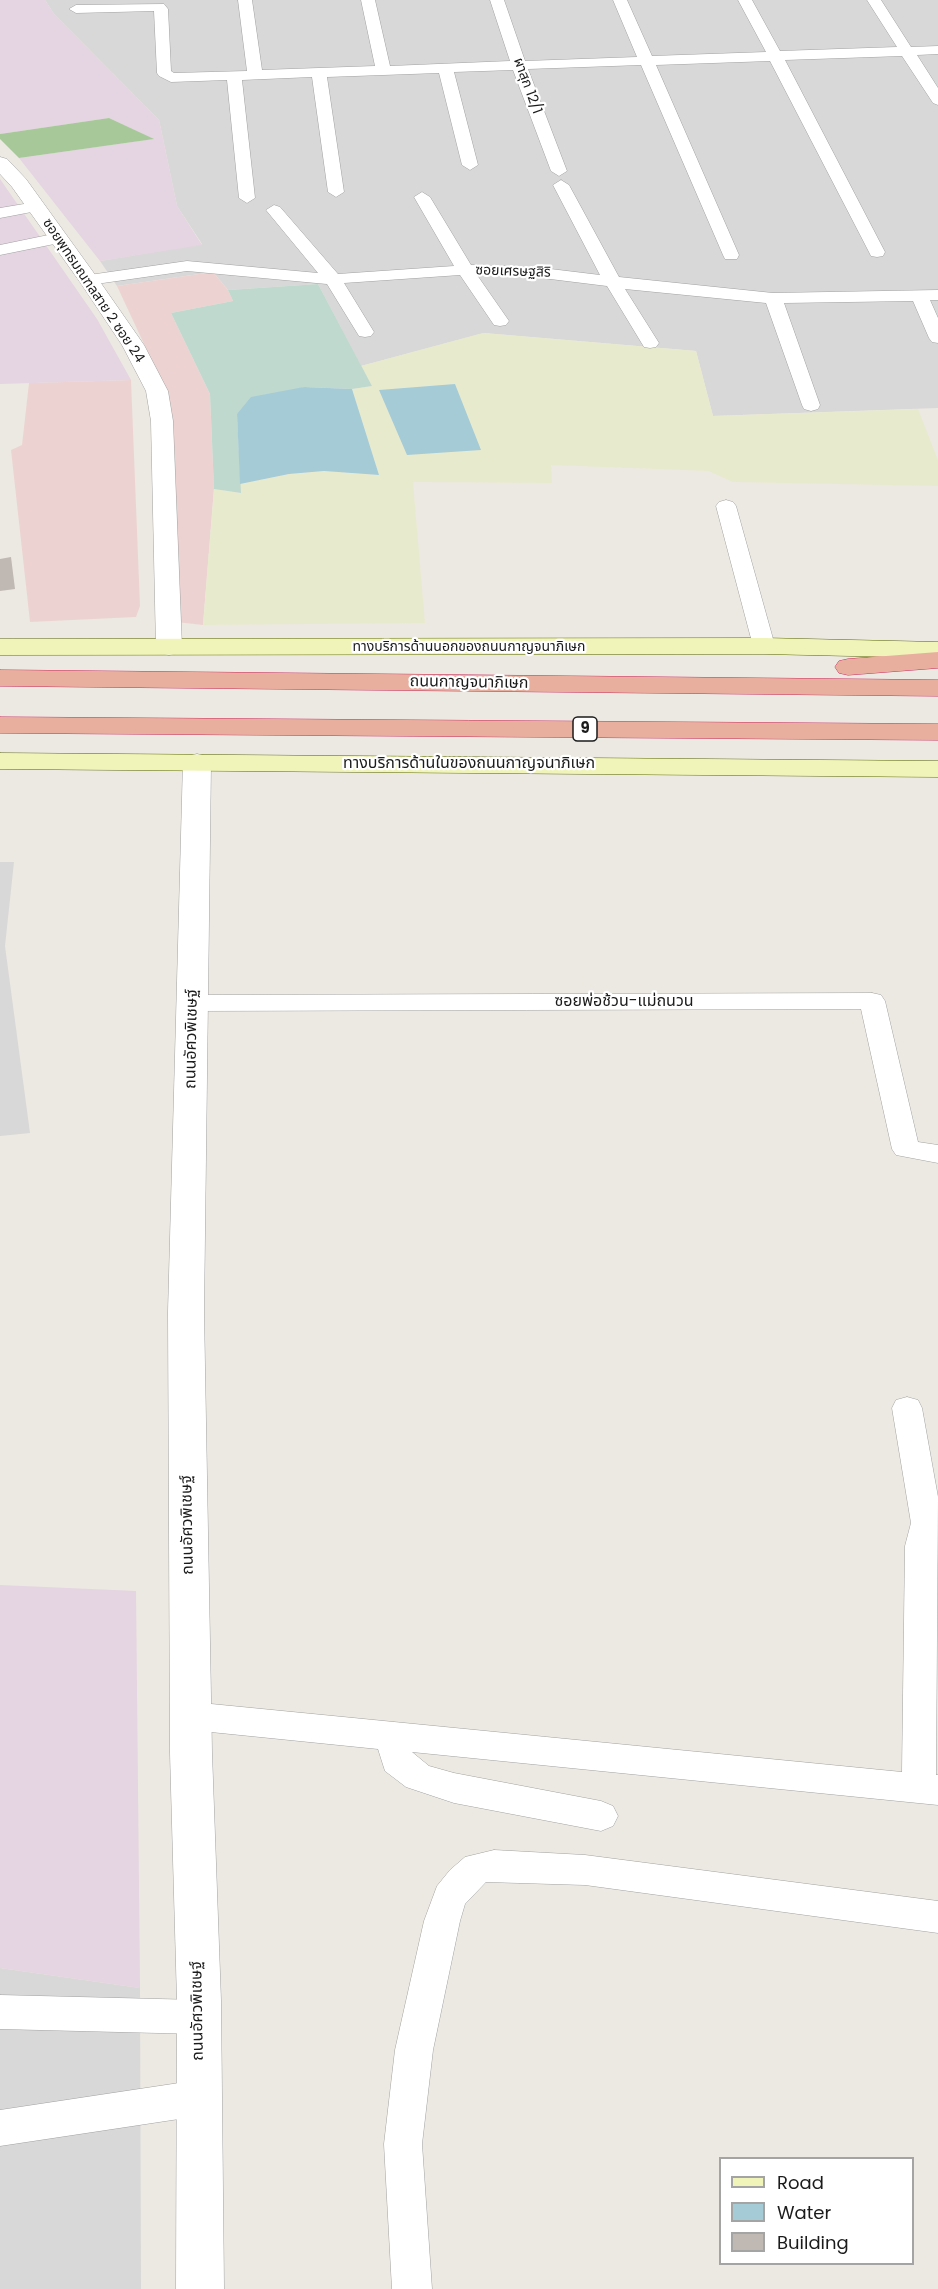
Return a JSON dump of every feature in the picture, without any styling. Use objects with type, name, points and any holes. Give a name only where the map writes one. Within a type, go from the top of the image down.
[{"type":"highway","points":[[652,684],[715,671],[803,670],[938,660]]},
{"type":"highway","name":"ถนนกาญจนาภิเษก","points":[[0,678],[938,688]]},
{"type":"highway","name":"9","points":[[0,725],[938,732]]},
{"type":"main road","name":"ทางบริการด้านนอกของถนนกาญจนาภิเษก","points":[[0,647],[764,646],[938,650]]},
{"type":"main road","name":"ทางบริการด้านในของถนนกาญจนาภิเษก","points":[[0,761],[938,769]]},
{"type":"street","points":[[245,0],[255,76]]},
{"type":"street","points":[[368,0],[384,71]]},
{"type":"street","name":"ผาสุก 12/1","points":[[497,0],[560,178],[613,281],[650,343]]},
{"type":"street","points":[[620,0],[731,255]]},
{"type":"street","points":[[745,0],[827,152],[877,252]]},
{"type":"street","points":[[874,0],[938,100]]},
{"type":"street","points":[[76,9],[159,7],[161,9],[164,73],[171,78],[938,50]]},
{"type":"street","points":[[446,69],[470,165]]},
{"type":"street","points":[[319,74],[336,192]]},
{"type":"street","points":[[234,77],[247,198]]},
{"type":"street","name":"ซอยพุทธมณฑลสาย 2 ซอย 24","points":[[0,163],[88,280],[133,345],[157,391],[162,430],[169,647]]},
{"type":"street","points":[[422,197],[465,270],[500,321]]},
{"type":"street","points":[[274,210],[333,279],[365,333]]},
{"type":"street","points":[[0,213],[44,223]]},
{"type":"street","points":[[0,250],[44,223]]},
{"type":"street","name":"ซอยเศรษฐสิริ","points":[[88,280],[187,266],[333,279],[465,270],[534,272],[685,291],[773,298],[938,295]]},
{"type":"street","points":[[919,295],[938,338]]},
{"type":"street","points":[[773,298],[811,405]]},
{"type":"street","points":[[726,506],[764,646]]},
{"type":"street","name":"ถนนอัศวพิเชษฐ์","points":[[197,762],[186,1312],[191,1716],[198,2017],[200,2289]]},
{"type":"street","name":"ซอยพ่อช้วน-แม่ถนวน","points":[[192,1004],[872,1001],[906,1149],[938,1154]]},
{"type":"street","points":[[191,1716],[929,1790],[921,1546],[932,1518],[907,1408]]},
{"type":"street","points":[[393,1737],[397,1761],[418,1777],[454,1788],[601,1816]]},
{"type":"street","points":[[412,2289],[403,2144],[414,2050],[442,1921],[450,1897],[462,1881],[477,1868],[495,1865],[585,1870],[938,1917]]},
{"type":"street","points":[[0,2012],[198,2017]]},
{"type":"street","points":[[0,2128],[199,2098]]},
{"type":"shaded area","points":[[0,0],[45,0],[54,14],[159,120],[177,206],[202,245],[100,261],[19,158],[153,139],[109,118],[0,134]]},
{"type":"shaded area","points":[[45,0],[938,0],[938,408],[713,416],[696,351],[484,333],[361,366],[318,284],[228,290],[213,272],[117,286],[100,261],[202,244],[177,206],[159,120],[54,14]]},
{"type":"shaded area","points":[[0,179],[97,319],[131,380],[0,384]]},
{"type":"shaded area","points":[[213,272],[228,290],[233,301],[171,313],[210,394],[214,489],[203,625],[176,622],[171,410],[151,359],[117,286]]},
{"type":"shaded area","points":[[131,380],[140,606],[136,617],[30,622],[11,450],[22,445],[29,383]]},
{"type":"shaded area","points":[[0,862],[14,862],[5,946],[30,1133],[0,1136]]},
{"type":"shaded area","points":[[0,1585],[136,1591],[140,1988],[0,1968]]},
{"type":"shaded area","points":[[0,1968],[140,1988],[141,2289],[0,2289]]},
{"type":"green space","points":[[109,118],[154,139],[19,158],[0,139],[0,134]]},
{"type":"green space","points":[[318,284],[372,386],[352,389],[304,387],[237,414],[241,493],[214,489],[210,394],[171,313],[233,301],[228,290]]},
{"type":"green space","points":[[483,333],[696,351],[713,416],[918,409],[938,460],[938,486],[733,482],[708,471],[551,465],[552,483],[413,482],[425,623],[203,625],[214,489],[240,493],[240,484],[289,474],[325,471],[379,475],[352,389],[372,386],[361,366]]},
{"type":"water","points":[[455,384],[481,450],[407,455],[379,390]]},
{"type":"water","points":[[304,387],[352,389],[379,475],[324,471],[289,474],[240,484],[237,414],[251,397]]},
{"type":"building","points":[[11,557],[15,589],[0,591],[0,559]]}]
